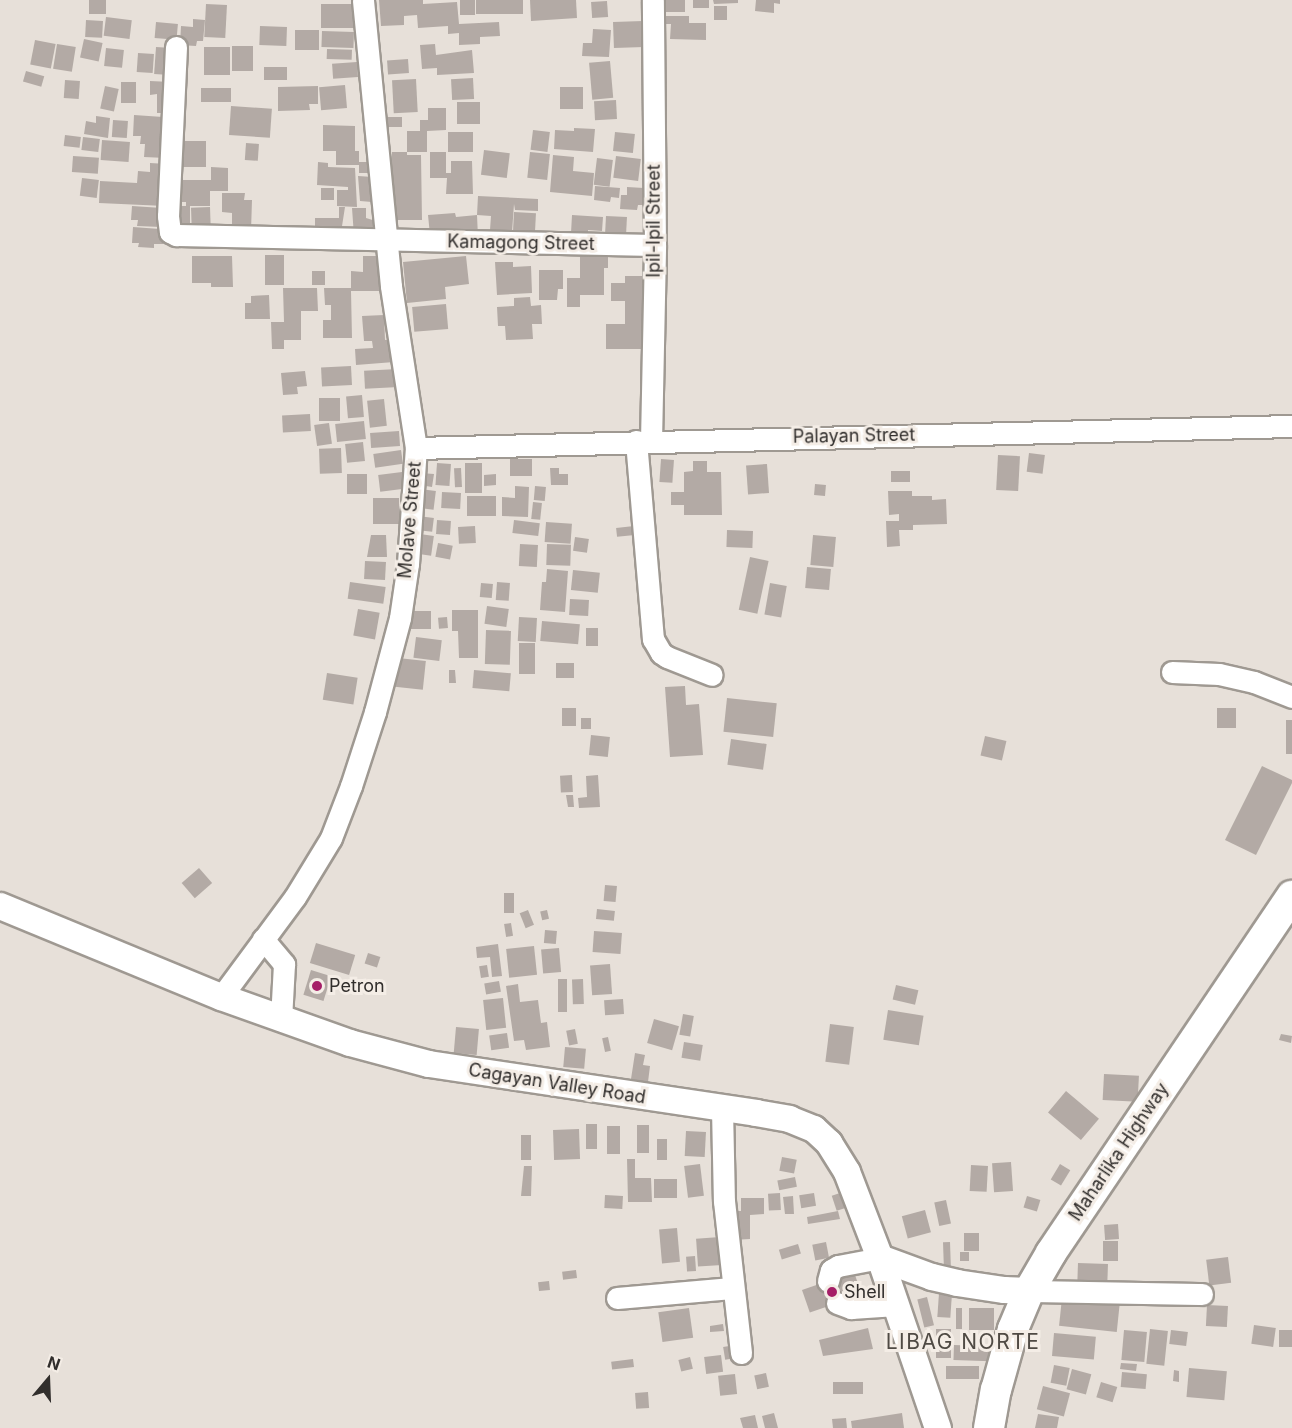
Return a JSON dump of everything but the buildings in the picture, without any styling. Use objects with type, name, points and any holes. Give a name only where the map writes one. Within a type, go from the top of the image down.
[{"type":"highway","name":"Maharlika Highway","points":[[989,1428],[996,1390],[1010,1339],[1029,1291],[1292,896]]},
{"type":"main road","name":"Cagayan Valley Road","points":[[0,906],[221,997],[350,1043],[429,1064],[789,1119],[814,1130],[829,1143],[847,1172],[880,1258],[938,1428]]},
{"type":"main road","points":[[880,1258],[932,1277],[957,1283],[1029,1291]]},
{"type":"street","name":"Molave Street","points":[[221,997],[295,897],[331,837],[351,786],[375,712],[400,618],[408,564],[416,448],[391,286],[363,0]]},
{"type":"street","name":"Ipil-Ipil Street","points":[[653,0],[655,245],[643,441],[653,639],[667,657],[712,675]]},
{"type":"street","name":"Kamagong Street","points":[[176,47],[168,216],[170,232],[183,237],[655,245]]},
{"type":"street","name":"Palayan Street","points":[[416,448],[1292,426]]},
{"type":"street","points":[[1172,672],[1219,674],[1254,682],[1292,697]]},
{"type":"street","points":[[263,939],[284,964],[281,1020]]},
{"type":"street","points":[[722,1108],[724,1201],[741,1353]]},
{"type":"street","points":[[828,1281],[831,1270],[837,1266],[880,1258]]},
{"type":"street","points":[[616,1298],[732,1288]]},
{"type":"street","points":[[1029,1291],[1202,1294]]},
{"type":"street","points":[[837,1303],[851,1308],[896,1305]]},
{"type":"place","name":"Petron","points":[[317,986]]},
{"type":"place","name":"Shell","points":[[832,1292]]},
{"type":"district","name":"LIBAG NORTE","points":[[963,1342]]}]
